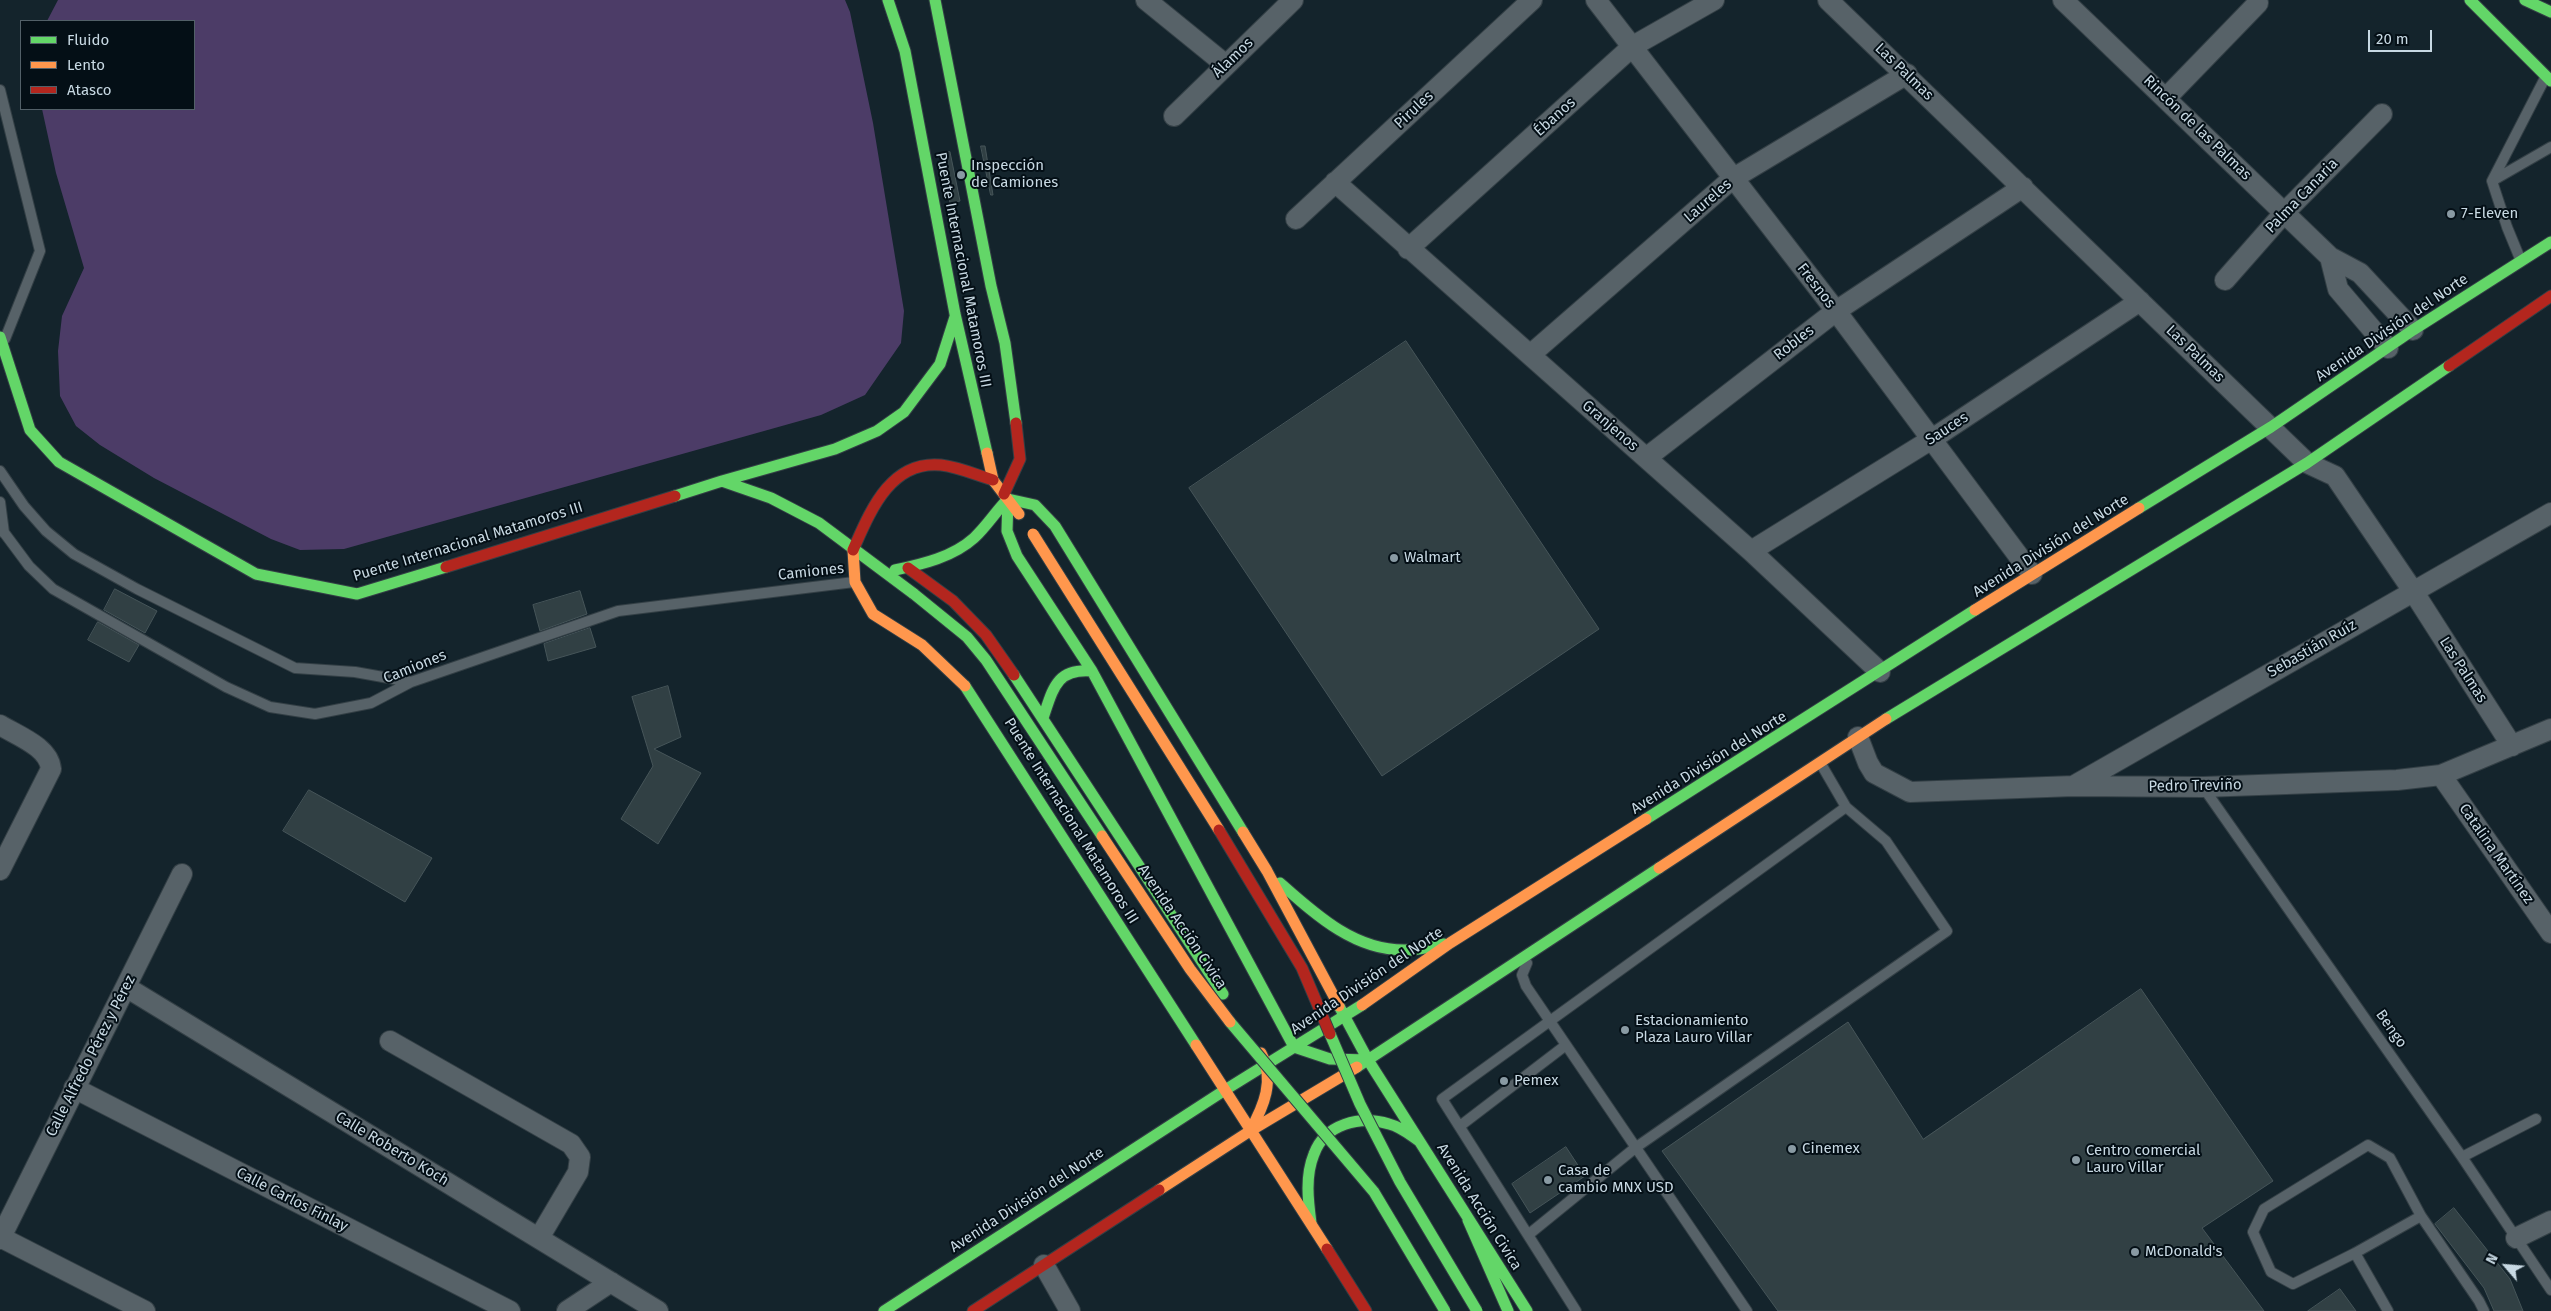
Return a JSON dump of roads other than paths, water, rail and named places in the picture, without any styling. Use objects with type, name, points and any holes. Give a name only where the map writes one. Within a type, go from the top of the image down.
[{"type":"main road","name":"Puente Internacional Matamoros III","points":[[888,0],[905,51],[955,314],[993,480],[1033,534],[1253,884],[1302,968],[1364,1113],[1400,1182],[1477,1311]]},
{"type":"main road","points":[[722,480],[771,498],[819,523],[884,572],[908,568],[957,550],[975,537],[1006,497],[1020,459],[1005,342],[991,286],[971,175],[935,0]]},
{"type":"main road","points":[[2470,0],[2549,79]]},
{"type":"main road","points":[[2525,0],[2551,12]]},
{"type":"main road","name":"Avenida División del Norte","points":[[884,1311],[1225,1090],[1344,1016],[1450,943],[1801,728],[1880,672],[2032,574],[2271,427],[2413,330],[2551,242]]},
{"type":"main road","points":[[973,1311],[1250,1131],[1368,1060],[1818,759],[1858,737],[1902,708],[2307,463],[2551,296]]},
{"type":"main road","name":"Puente Internacional Matamoros III","points":[[1,341],[30,430],[59,462],[256,574],[357,594],[722,480],[835,449],[877,431],[904,412],[940,364],[955,314]]},
{"type":"main road","points":[[853,550],[877,500],[885,488],[899,474],[916,467],[935,464],[993,480]]},
{"type":"main road","points":[[1006,497],[1006,532],[1017,556],[1092,670],[1294,1047],[1313,1056],[1333,1060],[1368,1060]]},
{"type":"main road","points":[[1006,497],[1028,501],[1042,509],[1055,526],[1267,871],[1324,922],[1363,942],[1405,950],[1450,943]]},
{"type":"main road","name":"Puente Internacional Matamoros III","points":[[853,550],[873,614],[922,645],[965,686],[978,703],[1250,1131]]},
{"type":"main road","points":[[908,568],[953,601],[986,635],[1043,718],[1268,1064],[1265,1100],[1250,1131]]},
{"type":"main road","name":"Avenida Acción Civica","points":[[884,572],[967,637],[986,660],[1190,969],[1221,1012],[1374,1192],[1445,1311]]},
{"type":"main road","points":[[1043,718],[1053,689],[1060,678],[1079,668],[1092,670]]},
{"type":"main road","name":"Avenida Acción Civica","points":[[1267,871],[1368,1060],[1527,1311]]},
{"type":"main road","points":[[1311,1225],[1308,1194],[1310,1169],[1317,1146],[1330,1132],[1349,1122],[1375,1120],[1399,1128],[1420,1142]]},
{"type":"main road","points":[[1250,1131],[1311,1225],[1362,1310]]},
{"type":"main road","points":[[1468,1220],[1508,1311]]},
{"type":"street","points":[[1146,0],[1226,65]]},
{"type":"street","name":"Álamos","points":[[1174,116],[1293,0]]},
{"type":"street","name":"Pirules","points":[[1296,219],[1532,0]]},
{"type":"street","name":"Fresnos","points":[[1596,0],[1633,46],[1732,179],[1836,311],[2032,574]]},
{"type":"street","name":"Ébanos","points":[[1408,249],[1633,46],[1714,0]]},
{"type":"street","name":"Las Palmas","points":[[1828,0],[2307,463],[2335,476],[2413,591],[2512,746]]},
{"type":"street","name":"Rincón de las Palmas","points":[[2063,0],[2167,97],[2330,257],[2360,273],[2413,330]]},
{"type":"street","points":[[2167,97],[2258,3]]},
{"type":"street","name":"Laureles","points":[[1530,355],[1732,179],[1906,74]]},
{"type":"street","name":"Palma Canaria","points":[[2226,280],[2284,213],[2382,114]]},
{"type":"street","name":"Granjenos","points":[[1336,182],[1408,249],[1751,552],[1880,672]]},
{"type":"street","name":"Robles","points":[[1646,458],[1836,311],[2023,187]]},
{"type":"street","points":[[2330,257],[2338,289],[2388,348]]},
{"type":"street","name":"Sauces","points":[[1751,552],[1932,439],[2140,301]]},
{"type":"street","name":"Sebastián Ruíz","points":[[2074,786],[2551,513]]},
{"type":"street","points":[[0,725],[42,751],[50,759],[51,769],[0,870]]},
{"type":"street","name":"Pedro Treviño","points":[[1858,737],[1874,773],[1910,792],[2074,786],[2204,787],[2397,780],[2441,775],[2551,729]]},
{"type":"street","name":"Catalina Martínez","points":[[2441,775],[2551,933]]},
{"type":"street","name":"Calle Alfredo Pérez y Pérez","points":[[0,1238],[182,874]]},
{"type":"street","name":"Calle Roberto Koch","points":[[126,988],[658,1311]]},
{"type":"street","points":[[390,1041],[571,1144],[580,1157],[578,1172],[539,1238]]},
{"type":"street","name":"Calle Carlos Finlay","points":[[74,1088],[510,1311]]},
{"type":"street","points":[[2516,1238],[2551,1221]]},
{"type":"street","points":[[0,1238],[145,1311]]},
{"type":"street","points":[[1044,1265],[1070,1311]]},
{"type":"street","points":[[567,1311],[611,1282]]},
{"type":"lane","points":[[2522,262],[2507,227],[2492,181],[2549,79]]},
{"type":"lane","points":[[0,90],[40,251],[1,341]]},
{"type":"lane","points":[[2492,181],[2551,146]]},
{"type":"lane","points":[[0,472],[24,506],[46,532],[74,554],[137,589],[295,668],[355,672],[411,682]]},
{"type":"lane","name":"Camiones","points":[[0,502],[2,530],[29,566],[53,589],[226,687],[270,706],[315,714],[371,702],[411,682],[618,612],[862,579],[884,572]]},
{"type":"lane","points":[[1528,1235],[1636,1148],[1947,930],[1886,840],[1846,807],[1818,759]]},
{"type":"lane","name":"Bengo","points":[[2204,787],[2462,1157],[2551,1290]]},
{"type":"lane","points":[[1576,1311],[1442,1099],[1846,807]]},
{"type":"lane","points":[[1538,948],[1529,960],[1522,975],[1526,986],[1747,1311]]},
{"type":"lane","points":[[1492,978],[1515,980],[1526,986]]},
{"type":"lane","points":[[1462,1128],[1567,1047]]},
{"type":"lane","points":[[2462,1157],[2536,1119]]},
{"type":"lane","points":[[2421,1216],[2355,1253],[2293,1284],[2272,1272],[2253,1232],[2264,1209],[2368,1145],[2390,1158],[2421,1216],[2484,1311]]},
{"type":"lane","points":[[2355,1253],[2388,1311]]},
{"type":"place","name":"Inspección de Camiones","points":[[961,175]]},
{"type":"place","name":"7-Eleven","points":[[2451,214]]},
{"type":"place","name":"Walmart","points":[[1394,558]]},
{"type":"place","name":"Estacionamiento Plaza Lauro Villar","points":[[1625,1030]]},
{"type":"place","name":"Pemex","points":[[1504,1081]]},
{"type":"place","name":"Cinemex","points":[[1792,1149]]},
{"type":"place","name":"Centro comercial Lauro Villar","points":[[2076,1160]]},
{"type":"place","name":"Casa de cambio MNX USD","points":[[1548,1180]]},
{"type":"place","name":"McDonald's","points":[[2135,1252]]}]
